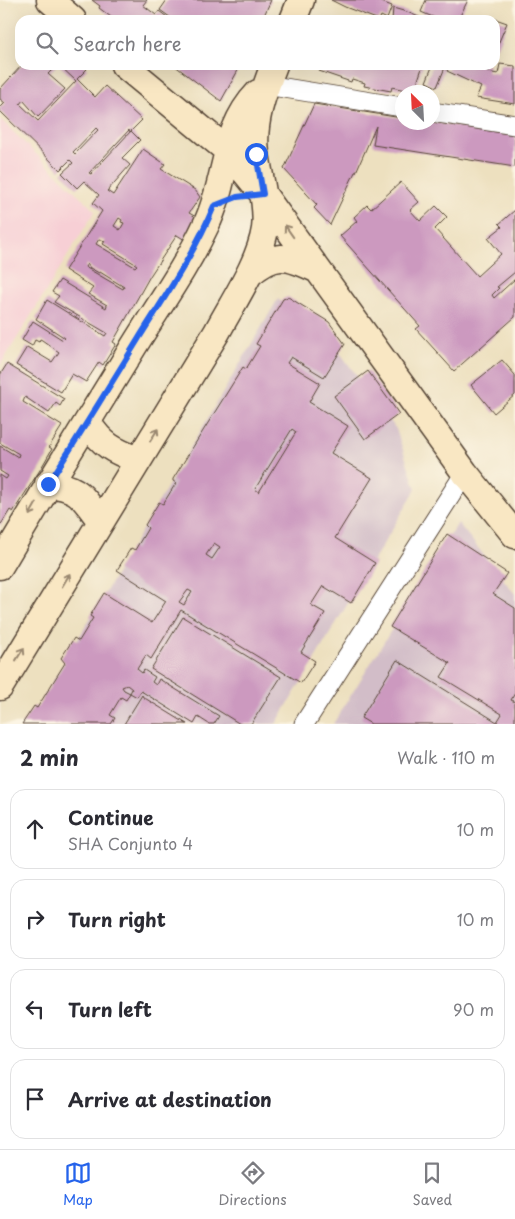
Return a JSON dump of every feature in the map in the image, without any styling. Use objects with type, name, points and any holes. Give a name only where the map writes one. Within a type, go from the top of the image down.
[{"type":"street","points":[[50,0],[67,15]]},
{"type":"street","points":[[295,15],[301,0]]},
{"type":"street","points":[[130,70],[227,150],[263,194],[464,473],[515,535]]},
{"type":"street","points":[[0,566],[48,484],[88,423],[185,264],[206,225],[217,198],[227,150],[236,125],[248,104],[270,75]]},
{"type":"street","points":[[270,75],[395,105]]},
{"type":"street","points":[[0,687],[217,332],[249,274],[262,243],[265,227],[263,194],[255,136],[260,106],[270,75]]},
{"type":"street","points":[[440,113],[515,125]]},
{"type":"street","points":[[214,206],[237,197],[263,194]]},
{"type":"street","points":[[249,274],[268,260],[282,258],[296,260],[316,268]]},
{"type":"street","points":[[88,423],[96,436],[106,445],[117,452],[138,460]]},
{"type":"street","points":[[304,724],[464,473]]},
{"type":"street","points":[[48,484],[76,490],[102,522]]},
{"type":"shaded area","points":[[0,119],[95,211],[0,366]]},
{"type":"shaded area","points":[[278,299],[335,346],[396,429],[416,489],[276,724],[28,724]]},
{"type":"shaded area","points":[[458,523],[515,594],[515,724],[333,724]]},
{"type":"building","points":[[92,0],[147,0],[143,5],[156,15],[108,15],[99,8],[100,6]]},
{"type":"building","points":[[167,0],[271,0],[264,15],[167,15],[160,10]]},
{"type":"building","points":[[331,0],[376,0],[392,6],[389,15],[366,15]]},
{"type":"building","points":[[426,0],[468,0],[460,15],[428,15],[421,12]]},
{"type":"building","points":[[393,8],[414,15],[392,15]]},
{"type":"building","points":[[159,11],[164,15],[156,15]]},
{"type":"building","points":[[500,21],[507,23],[500,39]]},
{"type":"building","points":[[500,64],[515,66],[515,104],[476,98],[481,87],[447,71],[488,70],[487,72],[498,74]]},
{"type":"building","points":[[17,70],[52,70],[48,74],[65,89],[38,117],[23,100],[20,104],[38,121],[76,81],[64,70],[86,70],[77,79],[95,97],[105,86],[142,120],[131,131],[140,140],[122,158],[130,165],[107,191],[113,195],[143,149],[165,164],[161,169],[195,190],[200,197],[189,213],[198,218],[185,240],[177,235],[150,276],[113,342],[116,344],[103,365],[99,362],[86,382],[72,374],[61,392],[16,365],[27,347],[52,362],[59,352],[40,339],[39,342],[35,340],[32,346],[22,340],[33,321],[63,340],[65,338],[36,319],[47,300],[105,336],[107,333],[54,302],[59,296],[52,292],[60,280],[106,308],[107,305],[88,294],[93,288],[65,270],[102,211],[93,203],[99,195],[84,181],[77,188],[62,173],[73,163],[70,160],[60,170],[0,111],[0,108],[5,103],[0,99],[0,89]],"holes":[[[96,128],[98,130],[75,154],[73,152]],[[129,130],[131,131],[91,174],[89,173]],[[119,218],[124,223],[120,230],[114,226]],[[99,239],[105,241],[103,244],[137,265],[135,267],[96,244]],[[87,264],[90,268],[124,287],[123,289],[85,267]]]},
{"type":"building","points":[[181,70],[238,70],[221,101]]},
{"type":"building","points":[[319,70],[421,70],[416,85],[395,85],[391,91],[364,86],[365,83],[352,79],[351,82]]},
{"type":"building","points":[[431,70],[444,70],[438,85],[426,82]]},
{"type":"building","points":[[314,104],[395,117],[395,130],[440,130],[440,123],[515,135],[515,167],[373,145],[376,126],[330,225],[314,208],[317,205],[284,169]]},
{"type":"building","points":[[401,182],[419,202],[410,210],[420,221],[436,206],[447,217],[435,229],[477,276],[501,254],[488,238],[502,227],[499,224],[515,210],[515,272],[497,287],[499,288],[492,295],[494,298],[515,279],[515,317],[454,371],[416,329],[420,326],[340,236],[357,221],[354,217],[367,205],[371,209]]},
{"type":"building","points":[[288,297],[329,322],[345,344],[324,377],[291,357],[287,363],[320,383],[309,402],[348,426],[331,453],[372,478],[335,538],[375,563],[351,603],[323,586],[311,605],[325,613],[301,652],[315,661],[301,683],[181,610],[151,659],[146,655],[137,669],[142,673],[144,670],[155,677],[152,682],[156,685],[159,679],[219,716],[214,724],[209,724],[198,717],[194,724],[141,691],[137,697],[130,693],[126,700],[121,697],[110,715],[115,718],[111,724],[22,724],[34,706],[37,708],[65,663],[61,658],[74,638],[79,641],[93,618],[90,616],[104,593],[152,623],[166,601],[117,570],[131,548],[135,550],[148,528],[145,525],[159,502],[163,504],[176,483],[173,479],[243,367],[246,369],[260,346],[256,344],[283,299]],"holes":[[[292,429],[296,432],[259,492],[255,489]],[[214,543],[220,547],[212,559],[206,555]],[[188,590],[192,592],[184,605],[179,602]],[[127,685],[132,689],[130,693],[122,687]]]},
{"type":"building","points":[[502,360],[515,375],[515,395],[494,413],[471,385]]},
{"type":"building","points":[[7,364],[64,399],[60,406],[56,403],[49,413],[25,397],[23,402],[62,426],[49,447],[52,449],[40,470],[13,512],[10,510],[0,526],[0,475],[6,479],[8,476],[0,471],[0,446],[18,457],[19,454],[0,443],[0,375]]},
{"type":"building","points":[[368,371],[399,414],[365,439],[334,396]]},
{"type":"building","points":[[447,534],[507,573],[493,594],[515,608],[515,693],[511,700],[515,702],[515,724],[371,724],[361,718],[397,660],[497,722],[502,714],[441,677],[450,663],[390,627]]},
{"type":"building","points":[[183,617],[281,677],[251,724],[240,724],[151,669]]},
{"type":"building","points":[[142,695],[143,697],[187,724],[124,724]]},
{"type":"route","points":[[48,484],[88,423],[185,264],[214,206],[237,197],[263,194],[256,154]]}]
